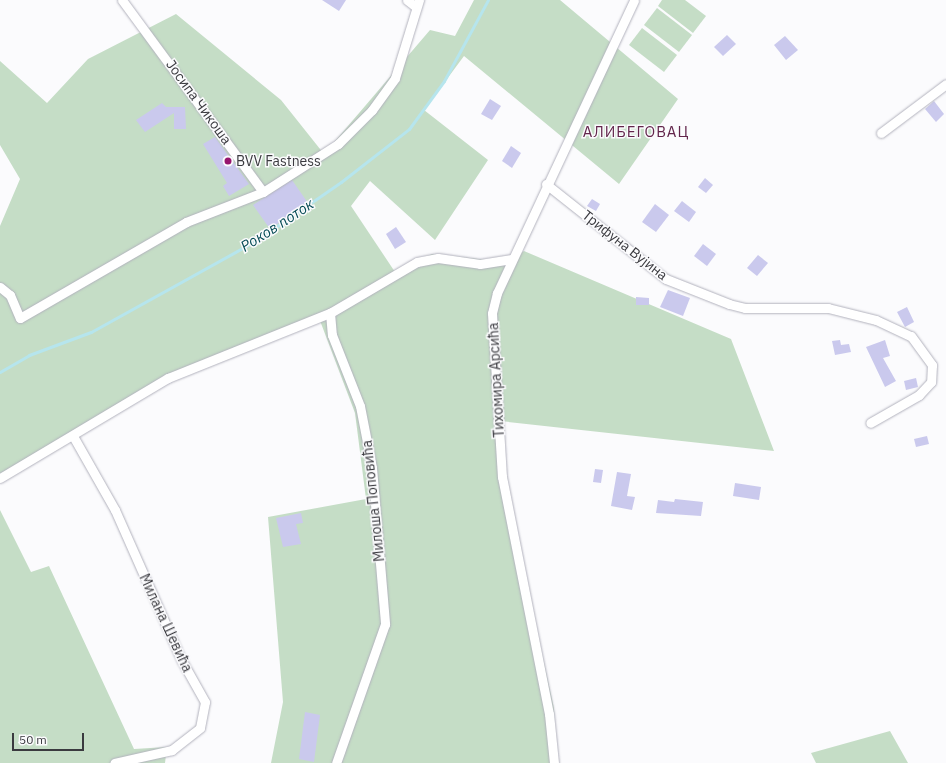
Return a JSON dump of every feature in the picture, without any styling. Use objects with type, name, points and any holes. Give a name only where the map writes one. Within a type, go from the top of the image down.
[{"type":"street","name":"Јосипа Чикоша","points":[[122,0],[263,192]]},
{"type":"street","points":[[0,287],[10,295],[20,318],[186,222],[263,192],[338,144],[372,110],[395,78],[418,4],[407,0]]},
{"type":"street","name":"Тихомира Арсића","points":[[554,763],[549,714],[502,477],[492,313],[496,292],[634,0]]},
{"type":"street","points":[[881,133],[946,84]]},
{"type":"street","name":"Трифуна Вујина","points":[[546,184],[666,278],[729,304],[745,308],[828,308],[876,320],[911,336],[932,365],[931,382],[919,395],[870,423]]},
{"type":"street","points":[[0,478],[73,436],[168,378],[330,313],[417,262],[438,258],[480,264],[512,259]]},
{"type":"street","name":"Милоша Поповића","points":[[330,313],[332,335],[360,406],[372,468],[385,624],[336,763]]},
{"type":"street","name":"Милана Шевића","points":[[73,436],[115,510],[182,661],[205,702],[200,728],[172,750],[114,763]]},
{"type":"green space","points":[[474,0],[560,0],[678,99],[619,184],[464,56],[424,110],[488,160],[435,240],[370,181],[351,206],[395,272],[432,254],[507,262],[524,251],[731,339],[774,451],[500,421],[513,523],[554,708],[556,763],[271,763],[283,702],[268,517],[366,499],[355,413],[319,318],[169,374],[0,475],[0,226],[20,179],[0,145],[0,61],[47,103],[88,59],[176,14],[281,100],[324,154],[430,30],[455,36]]},
{"type":"green space","points":[[662,0],[685,0],[706,16],[693,33],[658,6]]},
{"type":"green space","points":[[657,8],[692,35],[679,52],[644,25]]},
{"type":"green space","points":[[642,28],[677,55],[664,72],[629,45]]},
{"type":"green space","points":[[0,510],[31,572],[49,566],[134,749],[167,747],[165,763],[0,763]]},
{"type":"green space","points":[[890,731],[908,763],[816,763],[811,753]]},
{"type":"building","points":[[322,0],[346,0],[339,11]]},
{"type":"building","points":[[727,35],[736,44],[723,56],[714,47]]},
{"type":"building","points":[[785,36],[798,50],[786,60],[774,45]]},
{"type":"building","points":[[490,99],[501,106],[492,120],[481,114]]},
{"type":"building","points":[[934,101],[944,114],[936,122],[925,109]]},
{"type":"building","points":[[162,103],[166,107],[185,107],[186,129],[174,129],[174,113],[145,132],[136,120]]},
{"type":"building","points":[[215,137],[249,184],[229,196],[223,186],[227,183],[203,144]]},
{"type":"building","points":[[511,146],[521,153],[512,168],[502,161]]},
{"type":"building","points":[[705,178],[713,185],[706,193],[698,187]]},
{"type":"building","points":[[292,180],[308,203],[270,229],[253,205]]},
{"type":"building","points":[[592,199],[600,204],[596,211],[587,206]]},
{"type":"building","points":[[682,201],[696,212],[689,222],[674,211]]},
{"type":"building","points":[[655,204],[669,215],[656,232],[642,222]]},
{"type":"building","points":[[396,227],[406,242],[395,249],[386,234]]},
{"type":"building","points":[[703,244],[716,254],[707,266],[694,256]]},
{"type":"building","points":[[758,255],[768,263],[757,276],[747,268]]},
{"type":"building","points":[[668,290],[690,298],[683,316],[660,307]]},
{"type":"building","points":[[636,297],[649,298],[649,305],[636,305]]},
{"type":"building","points":[[907,307],[914,322],[905,327],[897,312]]},
{"type":"building","points":[[840,340],[841,345],[849,344],[851,352],[835,355],[832,341]]},
{"type":"building","points":[[885,340],[890,356],[883,358],[896,381],[885,387],[866,347]]},
{"type":"building","points":[[916,378],[918,387],[906,390],[904,381]]},
{"type":"building","points":[[927,436],[929,444],[916,447],[914,439]]},
{"type":"building","points":[[595,469],[603,470],[601,483],[593,482]]},
{"type":"building","points":[[617,472],[631,474],[627,496],[635,497],[632,510],[611,506]]},
{"type":"building","points":[[735,483],[761,487],[759,500],[733,496]]},
{"type":"building","points":[[675,499],[703,502],[701,516],[656,513],[658,500],[674,502]]},
{"type":"building","points":[[301,513],[303,523],[296,524],[301,544],[283,547],[276,518]]},
{"type":"building","points":[[305,712],[320,715],[314,762],[299,759]]},
{"type":"waterway","name":"Роков поток","points":[[0,372],[29,355],[91,332],[257,240],[341,182],[409,129],[444,81],[488,0]]},
{"type":"place","name":"BVV Fastness","points":[[228,161]]},
{"type":"district","name":"АЛИБЕГОВАЦ","points":[[636,132]]}]
